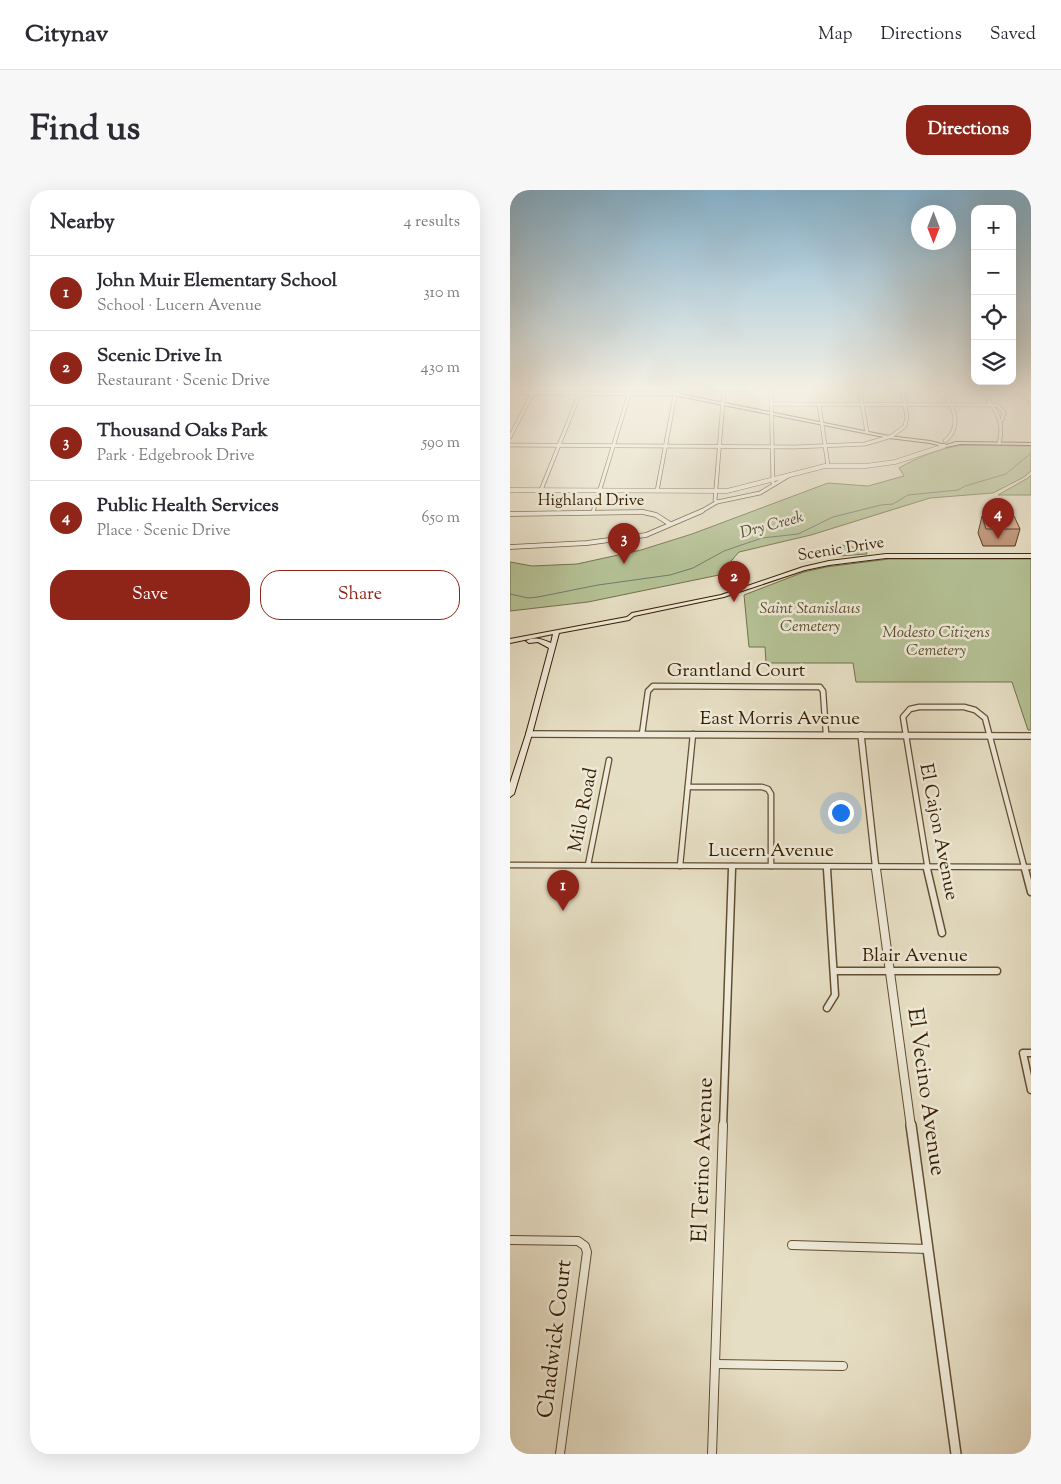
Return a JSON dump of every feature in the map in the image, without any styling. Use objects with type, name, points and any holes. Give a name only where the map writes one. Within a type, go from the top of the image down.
[{"type":"main road","name":"Scenic Drive","points":[[510,641],[629,618],[632,615],[731,593],[796,571],[829,563],[886,556],[1031,556]]},
{"type":"main road","points":[[510,794],[530,734],[557,631]]},
{"type":"main road","points":[[510,645],[535,640],[545,642],[553,647]]},
{"type":"street","points":[[541,490],[558,447]]},
{"type":"street","points":[[594,512],[613,447]]},
{"type":"street","points":[[657,491],[666,447]]},
{"type":"street","points":[[717,502],[715,500],[718,447]]},
{"type":"street","points":[[771,486],[773,480],[772,447]]},
{"type":"street","points":[[824,447],[828,466]]},
{"type":"street","points":[[510,490],[730,490],[828,466],[855,467],[885,464],[912,458],[936,447]]},
{"type":"street","points":[[510,547],[620,540],[650,534],[670,524],[695,516],[717,502],[752,496],[790,475]]},
{"type":"street","name":"Highland Drive","points":[[510,514],[646,513],[656,515],[670,524]]},
{"type":"street","name":"Grantland Court","points":[[642,734],[648,690],[653,686],[813,686],[820,687],[823,691],[826,734]]},
{"type":"street","name":"El Cajon Avenue","points":[[942,933],[927,867],[905,735],[904,714],[910,709],[919,706],[964,707],[975,710],[984,718],[989,735]]},
{"type":"street","name":"East Morris Avenue","points":[[530,734],[1031,736]]},
{"type":"street","points":[[680,866],[693,734]]},
{"type":"street","name":"El Vecino Avenue","points":[[861,735],[876,867],[956,1454]]},
{"type":"street","points":[[989,735],[1031,892]]},
{"type":"street","name":"Milo Road","points":[[588,865],[609,760]]},
{"type":"street","points":[[688,787],[762,787],[768,789],[771,794],[771,866]]},
{"type":"street","name":"Lucern Avenue","points":[[510,865],[1031,867]]},
{"type":"street","name":"El Terino Avenue","points":[[712,1454],[732,866]]},
{"type":"street","points":[[827,866],[835,995],[828,1008]]},
{"type":"street","name":"Blair Avenue","points":[[834,971],[997,971]]},
{"type":"street","points":[[1031,1053],[1023,1053],[1031,1090]]},
{"type":"street","name":"Chadwick Court","points":[[510,1240],[578,1241],[585,1246],[587,1252],[560,1454]]},
{"type":"street","points":[[792,1246],[928,1249]]},
{"type":"street","points":[[715,1364],[843,1366]]},
{"type":"green space","points":[[952,447],[1031,447],[1031,471],[1024,477],[993,493],[930,498],[811,535],[739,552],[719,575],[588,602],[510,611],[510,562],[532,566],[577,564],[641,550],[692,534],[828,483],[868,486],[904,476],[899,468]]},
{"type":"green space","points":[[1031,475],[1031,495],[998,495],[1028,478]]},
{"type":"green space","points":[[864,541],[867,554],[839,556],[838,546],[850,545],[860,553],[864,551],[856,545]]},
{"type":"green space","points":[[889,559],[1031,559],[1031,730],[1028,730],[1012,682],[856,682],[853,663],[766,663],[765,647],[749,647],[744,595],[804,572],[826,567]]},
{"type":"building","points":[[982,516],[1014,516],[1020,529],[986,529]]},
{"type":"waterway","name":"Dry Creek","points":[[510,594],[528,598],[538,597],[598,585],[670,575],[693,568],[724,551],[762,538],[798,534],[833,517],[881,505],[893,504],[908,495],[958,490],[965,486],[1006,474],[1031,453]]},
{"type":"place","name":"Public Health Services","points":[[998,539]]},
{"type":"place","name":"Thousand Oaks Park","points":[[624,564]]},
{"type":"place","name":"Scenic Drive In","points":[[734,602]]},
{"type":"place","name":"John Muir Elementary School","points":[[563,911]]},
{"type":"park label","name":"Saint Stanislaus Cemetery","points":[[810,618]]},
{"type":"park label","name":"Modesto Citizens Cemetery","points":[[936,642]]}]
